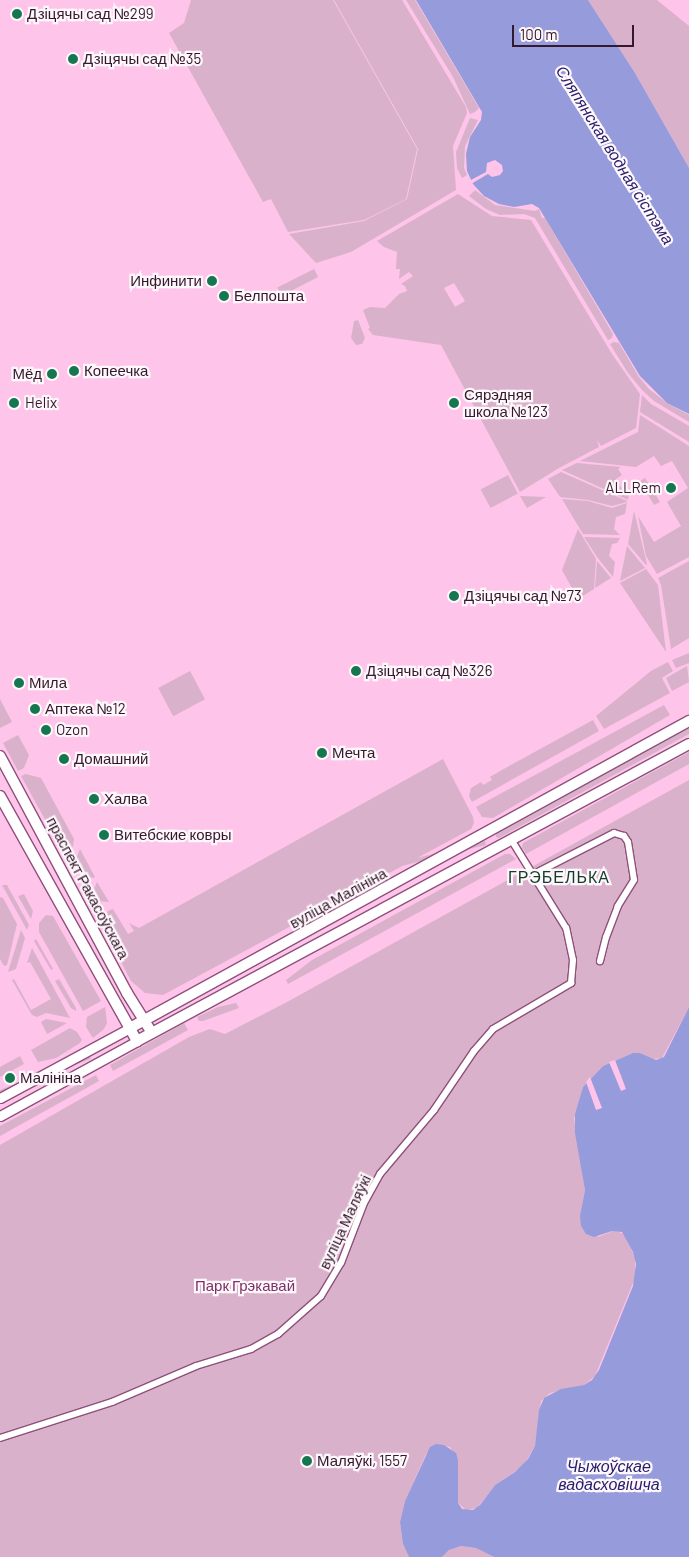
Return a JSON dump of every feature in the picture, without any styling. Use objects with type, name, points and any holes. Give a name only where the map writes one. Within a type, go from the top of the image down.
[{"type":"main road","name":"вуліца Малініна","points":[[0,1098],[488,834],[689,722]]},
{"type":"main road","name":"вуліца Малініна","points":[[0,1116],[689,744]]},
{"type":"main road","name":"праспект Ракасоўскага","points":[[0,756],[127,993],[152,1033]]},
{"type":"main road","name":"праспект Ракасоўскага","points":[[0,796],[138,1041]]},
{"type":"main road","points":[[488,834],[496,849]]},
{"type":"street","points":[[534,874],[614,833],[624,836],[628,842],[634,880],[618,906],[606,936],[600,961]]},
{"type":"street","name":"вуліца Маляўкі","points":[[0,1438],[112,1402],[196,1366],[228,1358],[251,1349],[284,1329],[321,1296],[340,1263],[364,1203],[380,1174],[434,1110],[474,1051],[493,1030],[571,983],[573,960],[566,928],[512,841]]},
{"type":"green space","points":[[191,0],[333,0],[417,149],[406,199],[364,220],[288,232],[271,199],[263,202],[169,33],[184,23]]},
{"type":"green space","points":[[334,0],[402,0],[466,107],[467,113],[453,146],[456,190],[351,252],[316,263],[289,234],[364,221],[407,199],[418,149]]},
{"type":"green space","points":[[406,0],[415,0],[479,108],[475,112],[470,114],[453,77]]},
{"type":"green space","points":[[588,0],[657,0],[689,26],[689,168],[635,73]]},
{"type":"green space","points":[[470,118],[478,120],[465,146],[464,168],[467,175],[462,178],[457,168],[456,152]]},
{"type":"green space","points":[[475,190],[495,205],[535,211],[539,209],[542,218],[545,218],[613,334],[612,338],[608,340],[535,218],[524,214],[500,215],[486,209],[469,196]]},
{"type":"green space","points":[[458,194],[492,216],[531,220],[612,354],[640,394],[636,428],[601,446],[597,440],[599,447],[559,468],[520,492],[441,345],[373,335],[368,329],[370,328],[363,310],[370,307],[385,308],[399,294],[407,291],[405,286],[401,284],[413,276],[409,272],[399,279],[400,269],[396,269],[397,252],[384,247],[377,241]],"holes":[[[454,283],[465,301],[455,307],[444,288]]]},
{"type":"green space","points":[[314,269],[318,277],[282,296],[277,288]]},
{"type":"green space","points":[[358,320],[365,338],[362,344],[356,345],[351,338],[354,321]]},
{"type":"green space","points":[[614,342],[619,343],[639,377],[649,389],[667,403],[689,415],[689,422],[654,401],[642,390],[628,373],[610,344]]},
{"type":"green space","points":[[642,395],[651,404],[689,426],[689,442],[640,412]]},
{"type":"green space","points":[[640,415],[689,446],[689,557],[657,574],[646,556],[638,516],[654,542],[681,526],[667,502],[688,488],[672,461],[661,466],[654,456],[636,467],[580,461],[638,432]]},
{"type":"green space","points":[[577,463],[621,467],[618,469],[622,475],[616,479],[623,491],[629,491],[628,500],[562,470]]},
{"type":"green space","points":[[561,472],[627,502],[612,506],[588,500],[560,497],[548,479]]},
{"type":"green space","points":[[508,475],[518,494],[490,508],[481,490]]},
{"type":"green space","points":[[645,478],[660,502],[654,505],[640,481]]},
{"type":"green space","points":[[520,496],[546,497],[527,508]]},
{"type":"green space","points":[[562,499],[588,501],[612,508],[627,503],[625,514],[616,517],[614,529],[620,535],[583,534]]},
{"type":"green space","points":[[634,511],[647,564],[646,565],[628,544]]},
{"type":"green space","points":[[578,529],[596,559],[594,589],[578,599],[562,570]]},
{"type":"green space","points":[[584,537],[620,538],[617,543],[612,544],[609,556],[615,562],[613,577],[597,557]]},
{"type":"green space","points":[[627,546],[645,568],[620,581]]},
{"type":"green space","points":[[597,561],[611,578],[595,588]]},
{"type":"green space","points":[[689,561],[689,638],[671,649],[661,585],[658,578]]},
{"type":"green space","points":[[646,569],[658,585],[666,652],[620,583]]},
{"type":"green space","points":[[689,653],[689,663],[676,668],[672,660]]},
{"type":"green space","points":[[668,662],[673,671],[662,678],[670,693],[604,729],[596,716],[651,671]]},
{"type":"green space","points":[[687,666],[689,682],[672,691],[666,678]]},
{"type":"green space","points":[[190,671],[205,699],[173,716],[158,688]]},
{"type":"green space","points":[[0,699],[12,722],[0,728]]},
{"type":"green space","points":[[664,705],[670,715],[493,818],[482,817],[476,807]]},
{"type":"green space","points":[[593,720],[599,731],[472,802],[469,796],[471,788],[481,782],[483,785],[492,780],[490,777],[500,771]]},
{"type":"green space","points":[[689,728],[689,734],[499,838],[496,837],[496,834]]},
{"type":"green space","points":[[18,735],[29,755],[24,768],[18,771],[3,743]]},
{"type":"green space","points":[[689,752],[689,764],[526,854],[522,847],[523,843]]},
{"type":"green space","points":[[443,759],[473,817],[474,823],[471,829],[163,995],[145,993],[131,981],[98,917],[104,916],[117,940],[120,939],[107,915],[108,911],[113,909],[128,934],[134,931],[129,923],[139,928]]},
{"type":"green space","points":[[26,774],[41,778],[74,839],[73,847],[63,852],[21,776]]},
{"type":"green space","name":"Парк Грэкавай","points":[[689,780],[689,1007],[662,1058],[653,1059],[640,1053],[633,1053],[603,1066],[583,1087],[574,1119],[585,1190],[581,1211],[598,1237],[615,1230],[625,1235],[635,1258],[635,1278],[595,1376],[584,1385],[550,1393],[541,1401],[535,1446],[523,1466],[495,1485],[477,1508],[466,1510],[458,1503],[458,1460],[450,1447],[440,1445],[426,1454],[405,1501],[400,1522],[403,1544],[409,1557],[0,1557],[0,1145],[189,1037],[210,1029],[225,1034],[287,1002]]},
{"type":"green space","points":[[485,841],[486,845],[159,926],[158,923]]},
{"type":"green space","points":[[80,849],[95,877],[93,878],[85,876],[76,859]]},
{"type":"green space","points":[[505,854],[510,854],[516,859],[288,984],[286,980],[312,960]]},
{"type":"green space","points":[[97,882],[109,902],[98,901],[93,891]]},
{"type":"green space","points":[[2,885],[7,885],[29,925],[27,930]]},
{"type":"green space","points":[[24,894],[33,911],[31,919],[18,896]]},
{"type":"green space","points":[[0,897],[3,898],[17,924],[7,965],[4,966],[0,959]]},
{"type":"green space","points":[[46,915],[53,916],[101,1001],[83,1011],[39,932],[39,923]]},
{"type":"green space","points":[[21,930],[25,938],[16,969],[8,972]]},
{"type":"green space","points":[[36,939],[53,969],[51,970],[34,941]]},
{"type":"green space","points":[[32,948],[70,1018],[46,1013],[37,1017],[32,1015],[12,980],[14,979],[31,1010],[51,999],[30,962],[27,963]]},
{"type":"green space","points":[[59,979],[76,1011],[71,1008],[55,981]]},
{"type":"green space","points":[[236,1003],[239,1008],[203,1021],[199,1021],[197,1017],[218,1007]]},
{"type":"green space","points":[[105,1007],[107,1023],[104,1029],[93,1038],[86,1027],[87,1017]]},
{"type":"green space","points":[[46,1019],[67,1023],[47,1034],[41,1022]]},
{"type":"green space","points":[[184,1023],[188,1030],[113,1071],[110,1065]]},
{"type":"green space","points":[[70,1028],[77,1032],[82,1040],[80,1043],[56,1058],[38,1062],[31,1050]]},
{"type":"green space","points":[[89,1054],[91,1059],[0,1095],[0,1090]]},
{"type":"green space","points":[[20,1056],[24,1064],[0,1077],[0,1067]]},
{"type":"green space","points":[[96,1075],[99,1081],[0,1136],[0,1126]]},
{"type":"green space","points":[[461,1546],[476,1548],[494,1557],[442,1557],[449,1550]]},
{"type":"water","name":"Сляпянская водная сістэма","points":[[416,0],[588,0],[635,73],[689,168],[689,414],[667,403],[640,376],[539,208],[532,204],[514,207],[499,204],[484,196],[473,184],[467,171],[466,154],[470,137],[481,120],[482,112]]},
{"type":"water","name":"Чыжоўскае вадасховішча","points":[[689,1007],[689,1557],[494,1557],[476,1548],[461,1546],[449,1550],[442,1557],[409,1557],[403,1544],[400,1522],[405,1501],[430,1447],[436,1444],[444,1445],[456,1453],[458,1460],[458,1503],[462,1509],[473,1510],[480,1505],[495,1485],[515,1472],[528,1459],[535,1446],[539,1410],[544,1398],[561,1389],[584,1385],[592,1380],[599,1370],[633,1286],[636,1264],[633,1252],[622,1232],[612,1231],[594,1237],[586,1234],[581,1226],[580,1216],[585,1190],[575,1133],[575,1114],[583,1087],[603,1066],[633,1053],[640,1053],[656,1060],[664,1057]]},
{"type":"pier","points":[[495,160],[502,165],[503,171],[500,175],[492,177],[488,174],[471,184],[469,181],[486,172],[487,163]]},
{"type":"pier","points":[[615,1060],[626,1089],[621,1091],[609,1062]]},
{"type":"pier","points":[[590,1077],[602,1108],[596,1110],[586,1082]]},
{"type":"place","name":"Дзіцячы сад №299","points":[[17,14]]},
{"type":"place","name":"Дзіцячы сад №35","points":[[73,59]]},
{"type":"place","name":"Инфинити","points":[[212,281]]},
{"type":"place","name":"Белпошта","points":[[224,296]]},
{"type":"place","name":"Копеечка","points":[[74,371]]},
{"type":"place","name":"Мёд","points":[[52,374]]},
{"type":"place","name":"Helix","points":[[14,403]]},
{"type":"place","name":"Сярэдняя школа №123","points":[[454,403]]},
{"type":"place","name":"ALLRem","points":[[671,488]]},
{"type":"place","name":"Дзіцячы сад №73","points":[[454,596]]},
{"type":"place","name":"Дзіцячы сад №326","points":[[356,671]]},
{"type":"place","name":"Мила","points":[[19,683]]},
{"type":"place","name":"Аптека №12","points":[[35,709]]},
{"type":"place","name":"Ozon","points":[[46,730]]},
{"type":"place","name":"Мечта","points":[[322,753]]},
{"type":"place","name":"Домашний","points":[[64,759]]},
{"type":"place","name":"Халва","points":[[94,799]]},
{"type":"place","name":"Витебские ковры","points":[[104,835]]},
{"type":"place","name":"Малініна","points":[[10,1078]]},
{"type":"place","name":"Маляўкі, 1557","points":[[307,1461]]},
{"type":"district","name":"ГРЭБЕЛЬКА","points":[[559,877]]}]
